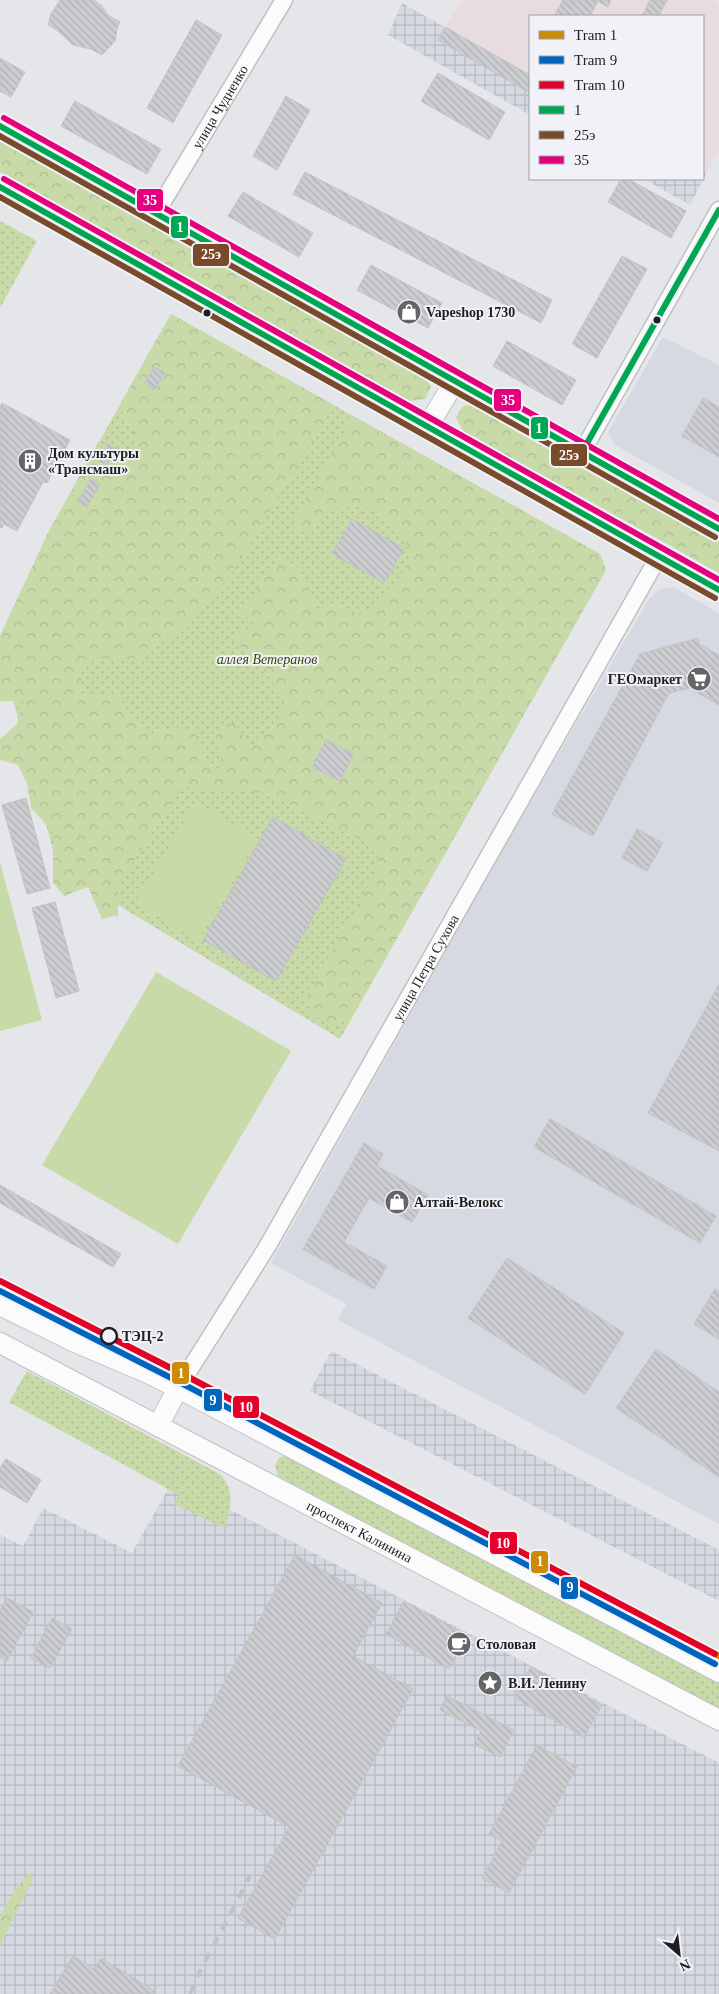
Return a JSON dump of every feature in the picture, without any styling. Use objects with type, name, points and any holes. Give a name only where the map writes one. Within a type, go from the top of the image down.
[{"type":"main road","points":[[0,126],[719,529]]},
{"type":"main road","points":[[0,187],[719,590]]},
{"type":"main road","points":[[428,426],[455,381]]},
{"type":"main road","points":[[0,1305],[75,1342],[183,1382],[719,1672]]},
{"type":"main road","name":"проспект Калинина","points":[[0,1342],[719,1720]]},
{"type":"main road","points":[[158,1426],[183,1382]]},
{"type":"street","name":"улица Чудненко","points":[[156,213],[284,0]]},
{"type":"street","points":[[582,452],[719,210]]},
{"type":"street","name":"улица Петра Сухова","points":[[183,1382],[267,1247],[659,556]]},
{"type":"shaded area","points":[[462,0],[712,0],[719,4],[719,149],[706,174],[704,173],[704,15],[529,15],[529,74],[445,27]]},
{"type":"shaded area","points":[[402,3],[529,74],[529,114],[388,35]]},
{"type":"shaded area","points":[[646,180],[703,180],[690,205]]},
{"type":"shaded area","points":[[663,337],[719,365],[719,503],[615,445],[608,432]]},
{"type":"shaded area","points":[[673,587],[719,613],[719,1524],[338,1320],[346,1304],[271,1263],[525,811],[649,599],[660,589]]},
{"type":"shaded area","points":[[331,1351],[719,1550],[719,1601],[310,1391]]},
{"type":"shaded area","points":[[173,1480],[719,1763],[719,1994],[0,1994],[0,1535],[23,1546],[43,1508],[132,1553]]},
{"type":"green space","points":[[0,138],[423,374],[431,387],[425,399],[409,401],[0,172]]},
{"type":"green space","points":[[0,221],[37,241],[0,308]]},
{"type":"green space","name":"аллея Ветеранов","points":[[171,314],[600,554],[606,570],[340,1039],[58,869],[0,650],[0,636],[49,531]]},
{"type":"green space","name":"аллея Ветеранов","points":[[171,314],[330,403],[322,424],[231,575],[187,622],[142,659],[85,658],[78,693],[117,695],[147,735],[180,725],[194,732],[210,770],[223,768],[216,731],[225,724],[235,724],[252,748],[290,704],[261,668],[234,640],[240,632],[260,626],[240,613],[278,556],[299,568],[317,609],[340,604],[357,615],[380,603],[400,579],[409,556],[407,545],[377,509],[342,505],[302,532],[293,529],[294,521],[353,416],[600,554],[606,570],[352,1017],[332,1027],[312,1015],[307,997],[377,869],[379,849],[265,793],[182,787],[118,885],[118,915],[102,919],[88,887],[64,896],[53,883],[53,832],[31,808],[27,783],[18,765],[0,760],[0,739],[17,724],[24,701],[0,701],[0,636],[49,531],[99,441],[118,466],[131,456],[138,441],[119,406]]},
{"type":"green space","points":[[477,404],[719,538],[719,573],[463,431],[456,417],[463,406]]},
{"type":"green space","points":[[196,802],[258,839],[197,940],[135,903]]},
{"type":"green space","points":[[0,862],[42,1020],[0,1031]]},
{"type":"green space","points":[[156,972],[291,1051],[178,1244],[42,1165]]},
{"type":"green space","points":[[27,1371],[220,1474],[228,1487],[231,1500],[224,1528],[174,1504],[179,1495],[9,1402]]},
{"type":"green space","points":[[285,1455],[719,1682],[719,1711],[278,1476],[275,1466],[278,1459]]},
{"type":"green space","points":[[31,1873],[33,1879],[0,1946],[0,1918],[2,1913],[17,1887]]},
{"type":"building","points":[[60,0],[94,0],[101,5],[109,16],[120,22],[115,41],[102,55],[91,49],[73,45],[58,31],[48,25],[51,14]]},
{"type":"building","points":[[563,0],[611,0],[608,7],[598,1],[591,15],[555,15]]},
{"type":"building","points":[[650,0],[667,0],[660,15],[642,15]]},
{"type":"building","points":[[196,20],[222,35],[173,123],[147,108]]},
{"type":"building","points":[[445,27],[529,74],[529,92],[438,40]]},
{"type":"building","points":[[0,58],[25,72],[11,97],[0,91]]},
{"type":"building","points":[[438,73],[505,112],[489,140],[421,101]]},
{"type":"building","points":[[286,96],[310,110],[277,170],[253,156]]},
{"type":"building","points":[[75,101],[161,149],[147,174],[61,126]]},
{"type":"building","points":[[305,172],[552,300],[541,323],[293,194]]},
{"type":"building","points":[[620,180],[630,180],[686,211],[671,238],[608,202]]},
{"type":"building","points":[[243,192],[313,233],[299,257],[228,216]]},
{"type":"building","points":[[622,256],[647,269],[597,358],[572,344]]},
{"type":"building","points":[[371,265],[442,303],[428,328],[357,290]]},
{"type":"building","points":[[507,341],[576,380],[562,405],[493,366]]},
{"type":"building","points":[[154,367],[165,373],[155,390],[144,383]]},
{"type":"building","points":[[703,398],[719,407],[719,457],[682,436]]},
{"type":"building","name":"Дом культуры «Трансмаш»","points":[[2,403],[70,440],[47,483],[43,482],[17,531],[4,524],[2,528],[0,527],[0,407]]},
{"type":"building","points":[[107,444],[116,449],[106,465],[98,460]]},
{"type":"building","points":[[91,479],[100,484],[87,507],[78,501]]},
{"type":"building","points":[[352,519],[404,548],[384,583],[332,554]]},
{"type":"building","points":[[698,638],[699,644],[719,655],[719,705],[689,688],[669,693],[593,836],[552,814],[640,654]]},
{"type":"building","points":[[326,740],[354,754],[340,781],[312,767]]},
{"type":"building","points":[[26,798],[50,888],[27,894],[2,805]]},
{"type":"building","points":[[273,817],[346,859],[276,981],[203,940]]},
{"type":"building","points":[[637,829],[663,843],[647,871],[622,858]]},
{"type":"building","points":[[55,902],[79,991],[56,998],[32,908]]},
{"type":"building","points":[[719,984],[719,1151],[648,1113]]},
{"type":"building","points":[[550,1119],[716,1216],[700,1243],[534,1147]]},
{"type":"building","points":[[364,1143],[383,1154],[377,1166],[428,1195],[412,1222],[369,1198],[344,1242],[387,1266],[374,1289],[303,1249]]},
{"type":"building","points":[[0,1185],[121,1254],[113,1267],[0,1203]]},
{"type":"building","points":[[507,1258],[624,1333],[585,1394],[468,1318]]},
{"type":"building","points":[[715,1289],[719,1291],[719,1339],[694,1324]]},
{"type":"building","points":[[656,1349],[719,1392],[719,1477],[616,1408]]},
{"type":"building","points":[[6,1459],[41,1480],[27,1503],[0,1487],[0,1468]]},
{"type":"building","points":[[295,1555],[382,1603],[353,1656],[413,1689],[275,1939],[238,1918],[289,1827],[178,1766]]},
{"type":"building","points":[[7,1598],[33,1612],[7,1661],[0,1657],[0,1611]]},
{"type":"building","points":[[404,1601],[468,1635],[449,1669],[386,1634]]},
{"type":"building","points":[[52,1618],[72,1629],[50,1668],[31,1658]]},
{"type":"building","points":[[531,1667],[602,1705],[584,1737],[514,1698]]},
{"type":"building","points":[[447,1696],[514,1730],[500,1757],[474,1744],[481,1731],[440,1710]]},
{"type":"building","points":[[537,1745],[577,1767],[509,1893],[482,1878],[502,1841],[489,1834]]},
{"type":"building","points":[[73,1956],[94,1969],[101,1958],[156,1992],[155,1994],[50,1994]]},
{"type":"railway","points":[[190,1994],[250,1876]]},
{"type":"tram line","name":"1","points":[[0,1281],[187,1376],[719,1656]]},
{"type":"tram line","name":"10","points":[[0,1281],[188,1377],[715,1654]]},
{"type":"tram line","name":"9","points":[[0,1291],[183,1384],[715,1664]]},
{"type":"transit line","name":"35","points":[[4,118],[719,519]]},
{"type":"transit line","name":"1","points":[[0,126],[719,529]]},
{"type":"transit line","name":"25э","points":[[0,136],[715,537]]},
{"type":"transit line","name":"35","points":[[4,179],[719,580]]},
{"type":"transit line","name":"1","points":[[0,187],[719,590]]},
{"type":"transit line","name":"25э","points":[[0,197],[715,598]]},
{"type":"transit line","name":"1","points":[[582,452],[719,210]]},
{"type":"place","name":"Vapeshop 1730","points":[[409,312]]},
{"type":"place","name":"Дом культуры «Трансмаш»","points":[[30,461]]},
{"type":"place","name":"ГЕОмаркет","points":[[699,679]]},
{"type":"place","name":"Алтай-Велокс","points":[[397,1202]]},
{"type":"place","name":"ТЭЦ-2","points":[[109,1336]]},
{"type":"place","name":"Столовая","points":[[459,1644]]},
{"type":"place","name":"В.И. Ленину","points":[[490,1683]]}]
